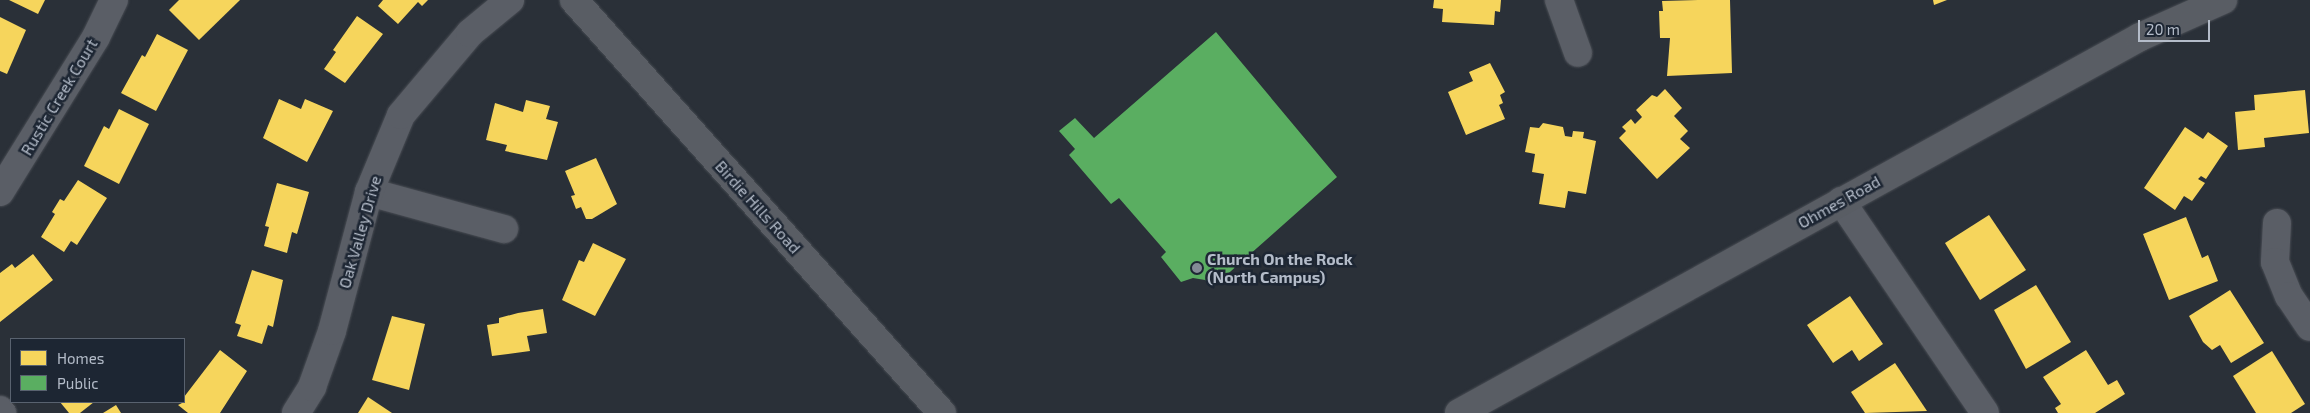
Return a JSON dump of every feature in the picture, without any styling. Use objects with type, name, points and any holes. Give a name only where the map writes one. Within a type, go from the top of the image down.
[{"type":"main road","name":"Birdie Hills Road","points":[[574,0],[942,413]]},
{"type":"main road","name":"Ohmes Road","points":[[1459,413],[2140,37],[2223,0]]},
{"type":"street","name":"Rustic Creek Court","points":[[0,192],[87,54],[114,0]]},
{"type":"street","name":"Oak Valley Drive","points":[[296,413],[312,387],[332,331],[369,192],[401,114],[470,33],[510,0]]},
{"type":"street","points":[[1559,0],[1578,53]]},
{"type":"street","points":[[369,192],[504,229]]},
{"type":"street","points":[[1841,201],[1985,413]]},
{"type":"street","points":[[2277,223],[2275,262],[2289,296],[2310,327]]},
{"type":"building: Homes","points":[[9,0],[45,0],[38,14]]},
{"type":"building: Homes","points":[[179,0],[240,0],[199,40],[169,10]]},
{"type":"building: Homes","points":[[383,0],[428,0],[422,6],[418,2],[398,24],[378,6]]},
{"type":"building: Homes","points":[[1434,0],[1501,0],[1500,12],[1495,11],[1494,25],[1442,22],[1443,9],[1433,8]]},
{"type":"building: Homes","points":[[1730,0],[1732,73],[1667,76],[1670,38],[1660,38],[1659,11],[1663,11],[1662,1]]},
{"type":"building: Homes","points":[[1933,0],[1947,0],[1934,5]]},
{"type":"building: Homes","points":[[357,16],[383,34],[345,83],[324,69],[336,52],[333,50]]},
{"type":"building: Homes","points":[[0,17],[26,30],[7,74],[0,71]]},
{"type":"building: Homes","points":[[157,34],[188,50],[156,111],[121,93],[142,55],[145,57]]},
{"type":"building: Homes","points":[[1490,63],[1505,92],[1500,95],[1503,103],[1499,105],[1505,119],[1466,135],[1448,92],[1473,81],[1469,72]]},
{"type":"building: Homes","points":[[1665,89],[1682,108],[1674,116],[1688,131],[1680,139],[1690,148],[1657,179],[1619,138],[1626,131],[1622,127],[1631,119],[1635,124],[1642,117],[1636,110],[1652,95],[1657,97]]},
{"type":"building: Homes","points":[[2305,90],[2309,133],[2264,138],[2265,147],[2238,150],[2235,112],[2255,110],[2254,95]]},
{"type":"building: Homes","points":[[279,99],[301,109],[305,99],[333,111],[307,162],[263,138]]},
{"type":"building: Homes","points":[[526,100],[550,106],[546,119],[558,122],[547,160],[505,151],[507,145],[486,140],[495,103],[523,112]]},
{"type":"building: Homes","points":[[119,109],[149,124],[119,184],[84,166],[104,126],[109,129]]},
{"type":"building: Homes","points":[[1543,123],[1563,127],[1565,136],[1572,137],[1573,131],[1584,132],[1583,138],[1596,141],[1586,194],[1568,191],[1565,208],[1539,204],[1544,174],[1532,172],[1535,154],[1525,152],[1530,127],[1539,128]]},
{"type":"building: Homes","points":[[2185,127],[2203,139],[2208,132],[2228,146],[2206,179],[2201,176],[2198,179],[2205,183],[2192,201],[2184,196],[2175,210],[2144,188]]},
{"type":"building: Homes","points":[[596,158],[617,204],[592,219],[586,219],[581,207],[576,209],[571,196],[575,195],[565,171]]},
{"type":"building: Homes","points":[[78,180],[107,198],[77,245],[71,241],[64,252],[41,237],[55,214],[52,212],[60,199],[64,201]]},
{"type":"building: Homes","points":[[277,183],[309,192],[297,234],[292,232],[287,253],[264,246],[269,227],[265,226]]},
{"type":"building: Homes","points":[[1989,215],[2026,270],[1980,300],[1945,243]]},
{"type":"building: Homes","points":[[2186,217],[2202,258],[2208,255],[2218,281],[2169,300],[2143,234]]},
{"type":"building: Homes","points":[[593,243],[626,259],[595,316],[562,300],[579,260],[584,262]]},
{"type":"building: Homes","points":[[33,254],[53,280],[0,322],[0,273],[12,264],[15,268]]},
{"type":"building: Homes","points":[[252,270],[283,280],[273,327],[268,325],[262,344],[237,336],[241,325],[235,323]]},
{"type":"building: Homes","points":[[2036,285],[2071,342],[2026,369],[1994,310]]},
{"type":"building: Homes","points":[[2230,290],[2264,343],[2231,363],[2220,345],[2212,350],[2203,342],[2189,316]]},
{"type":"building: Homes","points":[[1850,296],[1883,344],[1859,361],[1852,350],[1833,363],[1807,325]]},
{"type":"building: Homes","points":[[543,309],[547,333],[527,336],[530,351],[492,356],[487,325],[499,323],[499,318]]},
{"type":"building: Homes","points":[[392,316],[425,324],[409,390],[372,380]]},
{"type":"building: Homes","points":[[220,350],[247,371],[220,413],[188,413],[178,405],[185,403],[185,396]]},
{"type":"building: Homes","points":[[2086,350],[2108,385],[2117,380],[2125,394],[2095,413],[2058,413],[2055,408],[2061,404],[2043,377]]},
{"type":"building: Homes","points":[[2272,351],[2305,404],[2291,413],[2256,413],[2233,376]]},
{"type":"building: Homes","points":[[1895,363],[1927,411],[1865,413],[1851,392]]},
{"type":"building: Homes","points":[[368,397],[392,413],[358,413]]},
{"type":"building: Homes","points":[[61,403],[93,403],[80,413],[69,413]]},
{"type":"building: Homes","points":[[116,405],[121,413],[103,413]]},
{"type":"building: Public","points":[[1216,32],[1337,177],[1213,287],[1205,280],[1193,278],[1181,282],[1161,257],[1166,252],[1119,198],[1111,204],[1069,155],[1075,149],[1059,131],[1075,118],[1094,138]]},
{"type":"place","name":"Church On the Rock (North Campus)","points":[[1197,268]]}]
